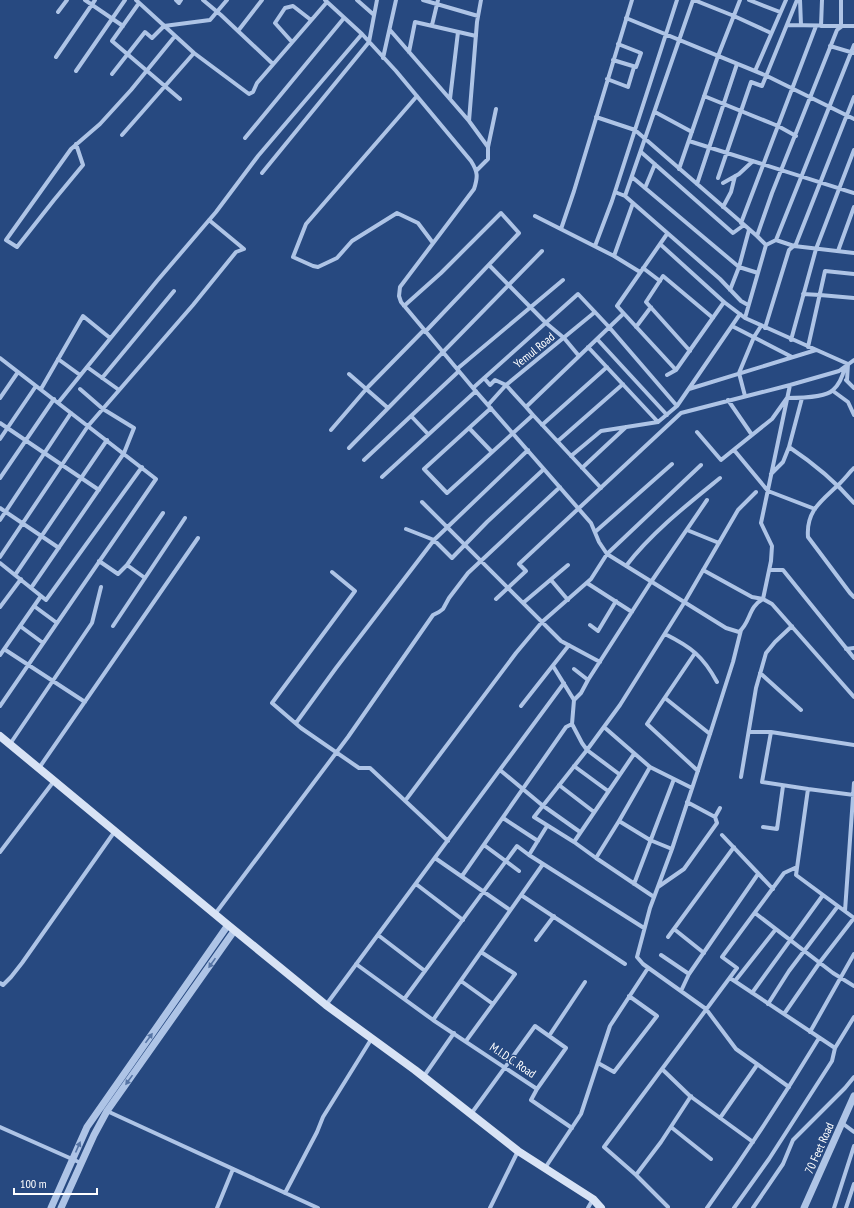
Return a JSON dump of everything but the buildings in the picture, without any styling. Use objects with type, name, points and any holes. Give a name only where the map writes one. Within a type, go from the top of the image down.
[{"type":"main road","points":[[0,736],[326,1005],[424,1076],[518,1151],[592,1200],[601,1208]]},
{"type":"street","points":[[58,12],[67,0]]},
{"type":"street","points":[[85,0],[123,26]]},
{"type":"street","points":[[56,57],[95,0]]},
{"type":"street","points":[[76,71],[125,0]]},
{"type":"street","points":[[176,0],[179,3],[181,0]]},
{"type":"street","points":[[203,0],[273,64]]},
{"type":"street","points":[[112,74],[145,32],[152,38],[164,26],[210,20],[227,0]]},
{"type":"street","points":[[238,31],[262,0]]},
{"type":"street","points":[[358,0],[374,15]]},
{"type":"street","points":[[262,173],[369,42],[377,0]]},
{"type":"street","points":[[384,58],[396,0]]},
{"type":"street","points":[[423,0],[438,2],[478,16]]},
{"type":"street","points":[[469,121],[476,36],[481,0]]},
{"type":"street","points":[[561,229],[632,0]]},
{"type":"street","points":[[595,246],[615,192],[677,0]]},
{"type":"street","points":[[625,196],[694,0],[771,33]]},
{"type":"street","points":[[679,169],[718,56],[740,0]]},
{"type":"street","points":[[749,0],[780,12]]},
{"type":"street","points":[[755,71],[786,0]]},
{"type":"street","points":[[718,178],[752,82],[762,86],[797,0]]},
{"type":"street","points":[[800,0],[800,25]]},
{"type":"street","points":[[641,152],[733,233],[742,224],[792,88],[819,26],[822,0]]},
{"type":"street","points":[[757,236],[830,46],[837,30],[841,27],[841,0]]},
{"type":"street","points":[[180,99],[112,41],[138,2],[194,53],[249,94],[253,92],[257,83],[326,1],[362,34],[417,96],[471,161],[478,178],[474,189],[400,287],[399,296],[404,306],[513,434],[591,522],[607,554],[726,628],[739,632],[742,630]]},
{"type":"street","points":[[432,25],[438,2]]},
{"type":"street","points":[[292,42],[275,23],[285,8],[293,6],[311,20]]},
{"type":"street","points":[[245,138],[344,18]]},
{"type":"street","points":[[626,18],[767,76],[854,119]]},
{"type":"street","points":[[409,52],[415,22],[476,36]]},
{"type":"street","points":[[786,25],[854,26]]},
{"type":"street","points":[[390,30],[469,121],[488,146]]},
{"type":"street","points":[[450,99],[458,32]]},
{"type":"street","points":[[0,478],[56,401],[87,367],[209,220],[258,156],[362,34]]},
{"type":"street","points":[[76,144],[83,164],[17,247],[6,240],[71,149],[76,144],[100,124],[147,71],[175,36]]},
{"type":"street","points":[[607,80],[628,87],[634,67],[636,67],[641,53],[618,44]]},
{"type":"street","points":[[744,318],[766,245],[776,240],[854,45]]},
{"type":"street","points":[[830,46],[852,53]]},
{"type":"street","points":[[122,135],[194,53]]},
{"type":"street","points":[[613,60],[634,67]]},
{"type":"street","points":[[697,184],[737,64]]},
{"type":"street","points":[[417,96],[306,224],[293,257],[318,267],[337,258],[352,241],[397,213],[418,223],[433,243]]},
{"type":"street","points":[[704,96],[778,126],[796,136]]},
{"type":"street","points":[[745,396],[739,373],[754,337],[763,327],[789,250],[796,244],[854,97]]},
{"type":"street","points":[[476,171],[488,160],[488,146],[496,109]]},
{"type":"street","points":[[655,112],[692,132]]},
{"type":"street","points":[[596,117],[635,130],[766,245]]},
{"type":"street","points":[[689,141],[854,193]]},
{"type":"street","points":[[791,340],[816,249],[854,150]]},
{"type":"street","points":[[723,183],[735,176],[754,161]]},
{"type":"street","points":[[645,188],[655,164]]},
{"type":"street","points":[[723,207],[731,192],[735,176]]},
{"type":"street","points":[[632,177],[739,267],[758,273]]},
{"type":"street","points":[[615,192],[625,196],[741,301],[748,305]]},
{"type":"street","points":[[614,256],[633,203]]},
{"type":"street","points":[[838,251],[854,207]]},
{"type":"street","points":[[331,430],[366,390],[519,233],[501,214],[441,273],[404,306]]},
{"type":"street","points":[[535,216],[614,256],[640,272]]},
{"type":"street","points":[[0,557],[88,426],[193,306],[236,252],[244,248],[209,220]]},
{"type":"street","points":[[730,290],[739,267],[749,230]]},
{"type":"street","points":[[667,234],[617,306],[676,370]]},
{"type":"street","points":[[776,240],[794,246],[854,253]]},
{"type":"street","points":[[660,244],[724,302],[744,318],[847,365]]},
{"type":"street","points":[[349,448],[542,251]]},
{"type":"street","points":[[489,265],[530,308],[564,338],[579,356]]},
{"type":"street","points":[[643,268],[660,281]]},
{"type":"street","points":[[808,347],[825,271],[854,274]]},
{"type":"street","points":[[690,351],[646,302],[662,276],[713,318]]},
{"type":"street","points":[[364,460],[412,417],[458,370],[563,280]]},
{"type":"street","points":[[102,378],[174,291]]},
{"type":"street","points":[[382,477],[475,389],[484,378],[578,294],[610,327],[677,406]]},
{"type":"street","points":[[803,294],[854,298]]},
{"type":"street","points":[[667,375],[676,370],[724,302]]},
{"type":"street","points":[[636,327],[651,307]]},
{"type":"street","name":"Yemul Road","points":[[492,452],[447,493],[424,469],[490,407],[506,385],[596,312]]},
{"type":"street","points":[[526,407],[623,314]]},
{"type":"street","points":[[571,456],[601,431],[658,422],[667,415],[677,406],[740,314]]},
{"type":"street","points":[[41,389],[83,316],[110,338]]},
{"type":"street","points":[[732,326],[792,357]]},
{"type":"street","points":[[597,339],[667,415]]},
{"type":"street","points":[[588,347],[658,422]]},
{"type":"street","points":[[689,389],[817,350]]},
{"type":"street","points":[[0,358],[156,479],[0,706]]},
{"type":"street","points":[[58,359],[80,375]]},
{"type":"street","points":[[496,599],[526,571],[519,564],[681,413],[839,371],[854,360]]},
{"type":"street","points":[[787,398],[811,398],[833,391],[842,377],[847,365]]},
{"type":"street","points":[[847,365],[847,380]]},
{"type":"street","points":[[87,367],[119,390]]},
{"type":"street","points":[[542,425],[607,367]]},
{"type":"street","points":[[0,398],[18,372]]},
{"type":"street","points":[[348,374],[388,408]]},
{"type":"street","points":[[842,377],[854,388]]},
{"type":"street","points":[[484,378],[490,385],[495,380],[506,385],[601,488]]},
{"type":"street","points":[[558,441],[622,384]]},
{"type":"street","points":[[789,1087],[736,1049],[706,1009],[648,968],[637,957],[644,928],[688,802],[742,630],[756,603],[763,599],[771,560],[772,546],[761,523],[790,385]]},
{"type":"street","points":[[0,439],[36,386]]},
{"type":"street","points":[[31,588],[124,453],[134,428],[103,409],[80,389]]},
{"type":"street","points":[[833,391],[848,402],[854,415]]},
{"type":"street","points":[[697,432],[721,460],[772,419],[787,398]]},
{"type":"street","points":[[771,474],[783,462],[789,447],[802,398]]},
{"type":"street","points":[[728,400],[752,435]]},
{"type":"street","points":[[0,520],[71,413]]},
{"type":"street","points":[[469,428],[492,452],[533,415]]},
{"type":"street","points":[[412,417],[428,434]]},
{"type":"street","points":[[0,423],[99,490]]},
{"type":"street","points":[[582,468],[626,427]]},
{"type":"street","points":[[15,575],[107,440]]},
{"type":"street","points":[[789,447],[838,485],[854,502]]},
{"type":"street","points":[[296,723],[434,540],[528,450]]},
{"type":"street","points":[[734,450],[768,491],[815,509]]},
{"type":"street","points":[[595,532],[672,464]]},
{"type":"street","points":[[405,801],[516,653],[542,622],[587,583],[607,554],[701,465]]},
{"type":"street","points":[[0,563],[46,600],[142,467]]},
{"type":"street","points":[[854,468],[820,502],[811,514],[807,527],[808,537],[854,597]]},
{"type":"street","points":[[406,529],[434,540],[452,558],[544,469]]},
{"type":"street","points":[[626,566],[636,553],[678,512],[720,478]]},
{"type":"street","points":[[214,914],[336,752],[433,615],[443,609],[449,598],[468,573],[560,488]]},
{"type":"street","points":[[654,898],[574,842],[534,817],[587,750],[620,705],[684,603],[738,510],[756,492]]},
{"type":"street","points":[[574,700],[581,693],[651,582],[707,500]]},
{"type":"street","points":[[422,502],[561,640],[600,662]]},
{"type":"street","points":[[0,508],[59,548]]},
{"type":"street","points":[[99,561],[118,574],[127,565],[163,514]]},
{"type":"street","points":[[113,626],[185,518]]},
{"type":"street","points":[[687,530],[719,542]]},
{"type":"street","points":[[39,768],[198,538]]},
{"type":"street","points":[[127,565],[145,578]]},
{"type":"street","points":[[523,602],[568,565]]},
{"type":"street","points":[[703,570],[752,597],[763,599],[772,604],[854,697]]},
{"type":"street","points":[[769,570],[783,570],[854,658]]},
{"type":"street","points":[[332,572],[355,591],[272,703],[296,723],[359,768],[370,768],[448,841]]},
{"type":"street","points":[[0,607],[21,580]]},
{"type":"street","points":[[550,580],[568,600]]},
{"type":"street","points":[[587,583],[632,612]]},
{"type":"street","points":[[10,744],[92,623],[101,587]]},
{"type":"street","points":[[0,655],[41,596]]},
{"type":"street","points":[[590,625],[598,631],[616,601]]},
{"type":"street","points":[[34,606],[57,623]]},
{"type":"street","points":[[20,626],[43,643]]},
{"type":"street","points":[[741,777],[756,688],[766,653],[792,626]]},
{"type":"street","points":[[665,634],[685,644],[696,653],[710,669],[717,682]]},
{"type":"street","points":[[521,706],[569,645]]},
{"type":"street","points":[[846,649],[854,648]]},
{"type":"street","points":[[4,649],[85,702]]},
{"type":"street","points":[[696,653],[647,724],[698,770]]},
{"type":"street","points":[[553,666],[574,700],[572,724],[587,750],[619,774]]},
{"type":"street","points":[[574,670],[588,680]]},
{"type":"street","points":[[760,673],[801,710]]},
{"type":"street","points":[[326,1005],[564,683]]},
{"type":"street","points":[[665,698],[710,734]]},
{"type":"street","points":[[462,876],[566,728],[572,724]]},
{"type":"street","points":[[604,727],[650,767],[692,788]]},
{"type":"street","points":[[749,732],[771,732],[854,745]]},
{"type":"street","points":[[771,732],[762,782],[808,790],[853,795]]},
{"type":"street","points":[[574,842],[634,754]]},
{"type":"street","points":[[574,766],[608,791]]},
{"type":"street","points":[[596,858],[650,767]]},
{"type":"street","points":[[500,770],[542,806],[580,832]]},
{"type":"street","points":[[634,884],[674,779]]},
{"type":"street","points":[[0,852],[54,781]]},
{"type":"street","points":[[845,912],[854,783]]},
{"type":"street","points":[[559,785],[594,812]]},
{"type":"street","points":[[763,827],[777,829],[783,786]]},
{"type":"street","points":[[784,1014],[820,962],[854,918],[796,875],[808,790]]},
{"type":"street","points":[[658,887],[684,869],[717,823],[715,817],[688,802]]},
{"type":"street","points":[[715,817],[720,808]]},
{"type":"street","points":[[503,818],[538,841]]},
{"type":"street","points":[[619,821],[650,840],[672,849]]},
{"type":"street","points":[[529,855],[547,826]]},
{"type":"street","points":[[0,983],[3,984],[11,977],[22,963],[115,831]]},
{"type":"street","points":[[722,835],[773,888]]},
{"type":"street","points":[[484,845],[519,871]]},
{"type":"street","points":[[405,998],[518,846],[529,855],[644,928]]},
{"type":"street","points":[[668,937],[734,847]]},
{"type":"street","points":[[435,858],[510,910]]},
{"type":"street","points":[[433,1020],[543,864]]},
{"type":"street","points":[[669,1208],[636,1175],[604,1147],[737,968],[722,956],[784,873],[797,867]]},
{"type":"street","points":[[681,991],[689,974],[758,874]]},
{"type":"street","points":[[416,884],[463,920]]},
{"type":"street","points":[[521,895],[625,964]]},
{"type":"street","points":[[752,993],[823,895]]},
{"type":"street","points":[[768,1004],[789,971],[838,906]]},
{"type":"street","points":[[755,913],[841,978],[854,986]]},
{"type":"street","points":[[536,940],[554,916]]},
{"type":"street","points":[[61,1208],[94,1135],[107,1111],[231,928]]},
{"type":"street","points":[[52,1208],[87,1127],[231,928]]},
{"type":"street","points":[[674,929],[704,953]]},
{"type":"street","points":[[734,981],[776,929]]},
{"type":"street","points":[[378,935],[425,971]]},
{"type":"street","points":[[466,1041],[515,974],[481,952]]},
{"type":"street","points":[[810,1032],[854,954]]},
{"type":"street","points":[[661,955],[689,974]]},
{"type":"street","name":"M.I.D.C. Road","points":[[356,964],[405,998],[433,1020],[537,1089],[531,1100],[572,1128]]},
{"type":"street","points":[[545,1168],[581,1114],[610,1026],[648,968]]},
{"type":"street","points":[[730,978],[835,1048]]},
{"type":"street","points":[[461,981],[493,1004]]},
{"type":"street","points":[[549,1036],[585,982]]},
{"type":"street","points":[[598,1063],[614,1072],[657,1016],[629,996]]},
{"type":"street","points":[[734,1208],[770,1159],[832,1061],[835,1048],[854,1016]]},
{"type":"street","points":[[471,1114],[536,1026],[566,1048],[537,1089]]},
{"type":"street","points":[[424,1076],[454,1033]]},
{"type":"street","points":[[285,1193],[317,1132],[323,1117],[372,1038]]},
{"type":"street","points":[[708,1208],[789,1087],[819,1038]]},
{"type":"street","points":[[720,1118],[757,1065]]},
{"type":"street","points":[[662,1069],[691,1096],[753,1142]]},
{"type":"street","points":[[753,1208],[783,1164],[793,1140],[854,1077]]},
{"type":"street","points":[[636,1175],[671,1127],[691,1096]]},
{"type":"street","name":"70 Feet Road","points":[[804,1208],[854,1096]]},
{"type":"street","points":[[107,1111],[318,1208]]},
{"type":"street","points":[[842,1124],[854,1132]]},
{"type":"street","points":[[0,1127],[81,1163]]},
{"type":"street","points":[[671,1127],[711,1159]]},
{"type":"street","points":[[834,1208],[854,1146]]},
{"type":"street","points":[[490,1208],[518,1151]]},
{"type":"street","points":[[217,1208],[233,1169]]},
{"type":"street","points":[[846,1208],[854,1184]]},
{"type":"street","points":[[588,1208],[592,1200]]}]
